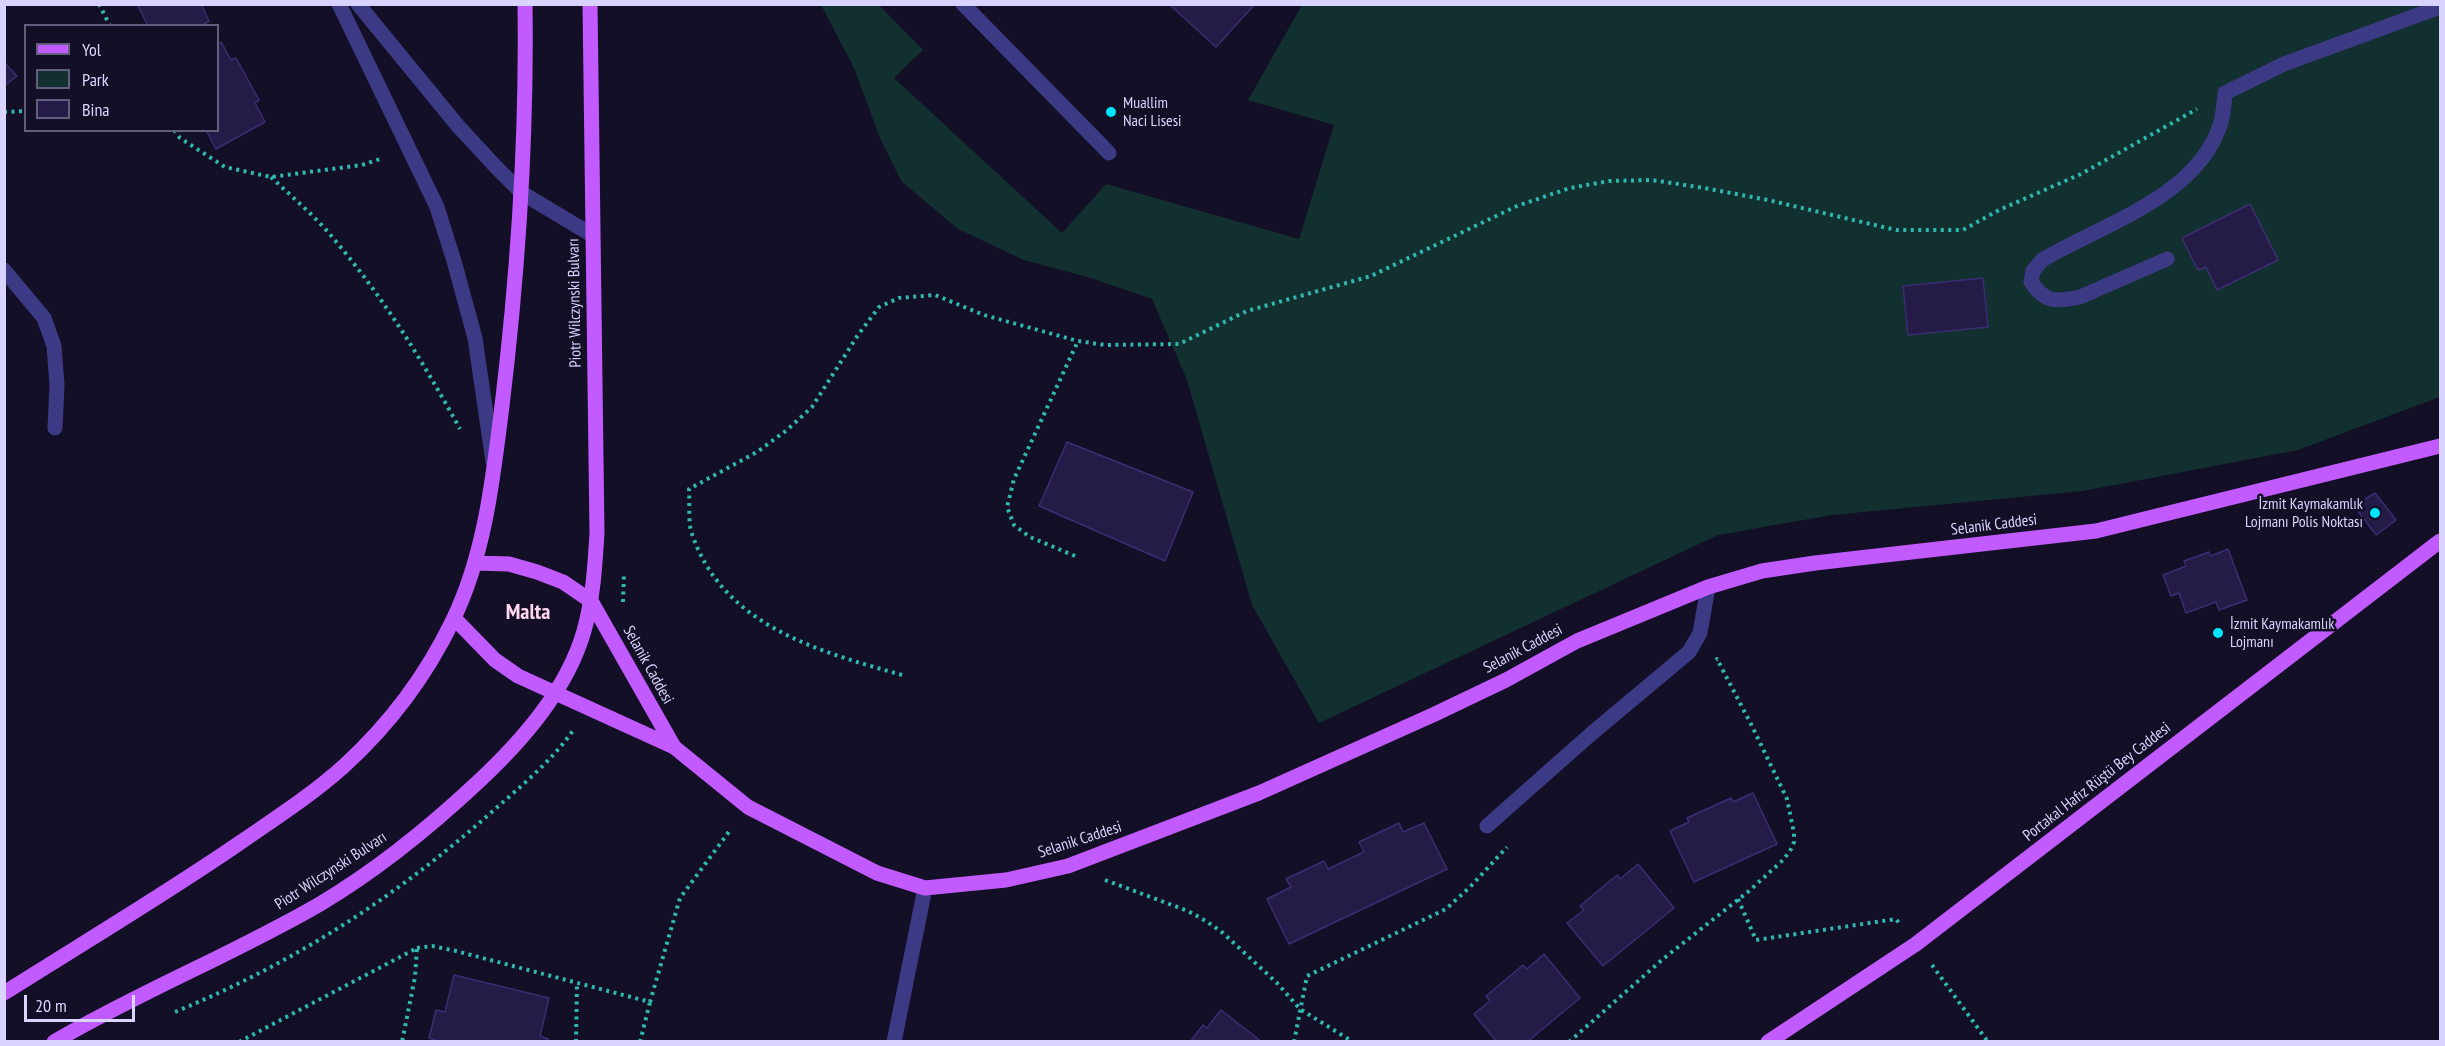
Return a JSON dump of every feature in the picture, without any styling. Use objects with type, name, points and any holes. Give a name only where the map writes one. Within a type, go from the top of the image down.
[{"type":"main road","points":[[4,993],[211,863],[296,804],[343,767],[395,712],[427,667],[454,618],[475,563],[494,469],[511,330],[522,193],[526,67],[525,4]]},
{"type":"main road","name":"Piotr Wilczynski Bulvarı","points":[[54,1041],[91,1020],[205,966],[263,935],[321,903],[364,875],[444,813],[495,766],[530,728],[572,664],[591,601],[597,533],[590,4]]},
{"type":"main road","name":"Selanik Caddesi","points":[[555,693],[674,747],[748,807],[877,873],[926,888],[1006,880],[1068,866],[1259,793],[1435,714],[1506,680],[1577,641],[1708,587],[1762,572],[1815,563],[2096,531],[2440,446]]},
{"type":"main road","name":"Portakal Hafız Rüştü Bey Caddesi","points":[[1768,1041],[1916,944],[2440,541]]},
{"type":"main road","points":[[475,563],[509,564],[537,572],[563,582],[591,601]]},
{"type":"main road","name":"Selanik Caddesi","points":[[591,601],[674,747]]},
{"type":"main road","points":[[454,618],[495,660],[518,675],[555,693]]},
{"type":"street","points":[[339,4],[437,207],[475,338],[494,469]]},
{"type":"street","points":[[358,4],[458,126],[522,193],[592,235]]},
{"type":"street","points":[[963,4],[1109,153]]},
{"type":"street","points":[[2167,259],[2080,297],[2065,300],[2049,299],[2038,292],[2031,282],[2033,271],[2042,260],[2130,216],[2180,181],[2194,168],[2210,148],[2218,132],[2226,93],[2284,64],[2440,7]]},
{"type":"street","points":[[4,270],[44,318],[54,346],[57,385],[55,428]]},
{"type":"street","points":[[1487,826],[1689,652],[1700,633],[1708,587]]},
{"type":"street","points":[[894,1041],[926,888]]},
{"type":"path","points":[[99,4],[109,24]]},
{"type":"path","points":[[902,675],[844,659],[799,642],[757,619],[726,591],[708,569],[691,529],[689,489],[757,452],[787,430],[812,407],[858,335],[879,307],[899,298],[934,295],[984,315],[1078,341],[1105,345],[1179,344],[1247,311],[1371,276],[1517,206],[1570,188],[1609,181],[1652,180],[1704,188],[1768,200],[1896,230],[1963,230],[2000,210],[2081,174],[2226,93]]},
{"type":"path","points":[[4,112],[24,111]]},
{"type":"path","points":[[176,132],[180,138],[225,167],[271,177],[362,165],[410,149]]},
{"type":"path","points":[[271,177],[332,236],[385,303],[428,370],[460,430]]},
{"type":"path","points":[[1075,556],[1030,537],[1014,525],[1006,507],[1014,479],[1078,341]]},
{"type":"path","points":[[1569,1041],[1662,959],[1738,899],[1790,851],[1794,833],[1787,799],[1717,659],[1709,666]]},
{"type":"path","points":[[640,1041],[680,898],[748,807]]},
{"type":"path","points":[[1294,1041],[1306,976],[1446,909],[1471,886],[1511,842]]},
{"type":"path","points":[[1068,866],[1188,911],[1206,921],[1223,933],[1277,983],[1300,1009],[1353,1041]]},
{"type":"path","points":[[1738,899],[1756,940],[1896,919],[1988,1041]]},
{"type":"path","points":[[239,1041],[417,948],[432,946],[650,1002]]},
{"type":"path","points":[[402,1041],[415,977],[417,948]]},
{"type":"path","points":[[576,1041],[578,983]]},
{"type":"green space","points":[[821,5],[879,5],[923,50],[894,78],[1062,233],[1106,184],[1299,239],[1334,125],[1248,100],[1302,5],[2440,5],[2440,397],[2298,450],[2083,491],[1832,515],[1718,535],[1319,723],[1252,605],[1187,380],[1152,299],[1091,278],[1024,260],[958,229],[901,181],[880,138],[854,68]]},
{"type":"building","points":[[137,4],[201,4],[209,21],[204,24],[147,24]]},
{"type":"building","points":[[1169,4],[1255,4],[1216,47]]},
{"type":"building","points":[[221,42],[231,60],[236,58],[259,100],[255,103],[265,122],[216,149],[207,132],[219,132],[219,43]]},
{"type":"building","points":[[4,62],[17,76],[4,86]]},
{"type":"building","points":[[2250,204],[2278,260],[2217,290],[2206,267],[2198,270],[2182,238]]},
{"type":"building","points":[[1983,278],[1988,327],[1908,335],[1903,286]]},
{"type":"building","points":[[1067,442],[1193,492],[1165,561],[1039,506]]},
{"type":"building","name":"İzmit Kaymakamlık Lojmanı Polis Noktası","points":[[2375,493],[2396,520],[2376,535],[2354,506]]},
{"type":"building","name":"İzmit Kaymakamlık Lojmanı","points":[[2228,549],[2247,600],[2219,610],[2216,602],[2186,613],[2179,593],[2171,596],[2163,575],[2186,566],[2184,561],[2209,552],[2211,556]]},
{"type":"building","points":[[1753,793],[1777,844],[1694,882],[1670,831],[1689,822],[1687,818],[1731,798],[1733,802]]},
{"type":"building","points":[[1399,823],[1403,832],[1424,823],[1447,869],[1289,944],[1267,899],[1291,887],[1286,879],[1324,861],[1328,869],[1364,852],[1359,842]]},
{"type":"building","points":[[1638,864],[1674,908],[1603,966],[1567,923],[1584,910],[1580,906],[1617,875],[1620,879]]},
{"type":"building","points":[[1544,954],[1580,998],[1527,1042],[1497,1042],[1474,1014],[1490,1001],[1486,996],[1523,965],[1527,969]]},
{"type":"building","points":[[454,975],[549,998],[540,1036],[548,1039],[547,1042],[440,1042],[429,1038],[436,1010],[445,1012]]},
{"type":"building","points":[[1221,1010],[1262,1042],[1190,1042],[1203,1025],[1207,1028]]},
{"type":"place","name":"Muallim Naci Lisesi","points":[[1111,112]]},
{"type":"place","name":"İzmit Kaymakamlık Lojmanı Polis Noktası","points":[[2375,513]]},
{"type":"place","name":"İzmit Kaymakamlık Lojmanı","points":[[2218,633]]},
{"type":"district","name":"Malta","points":[[528,613]]}]
